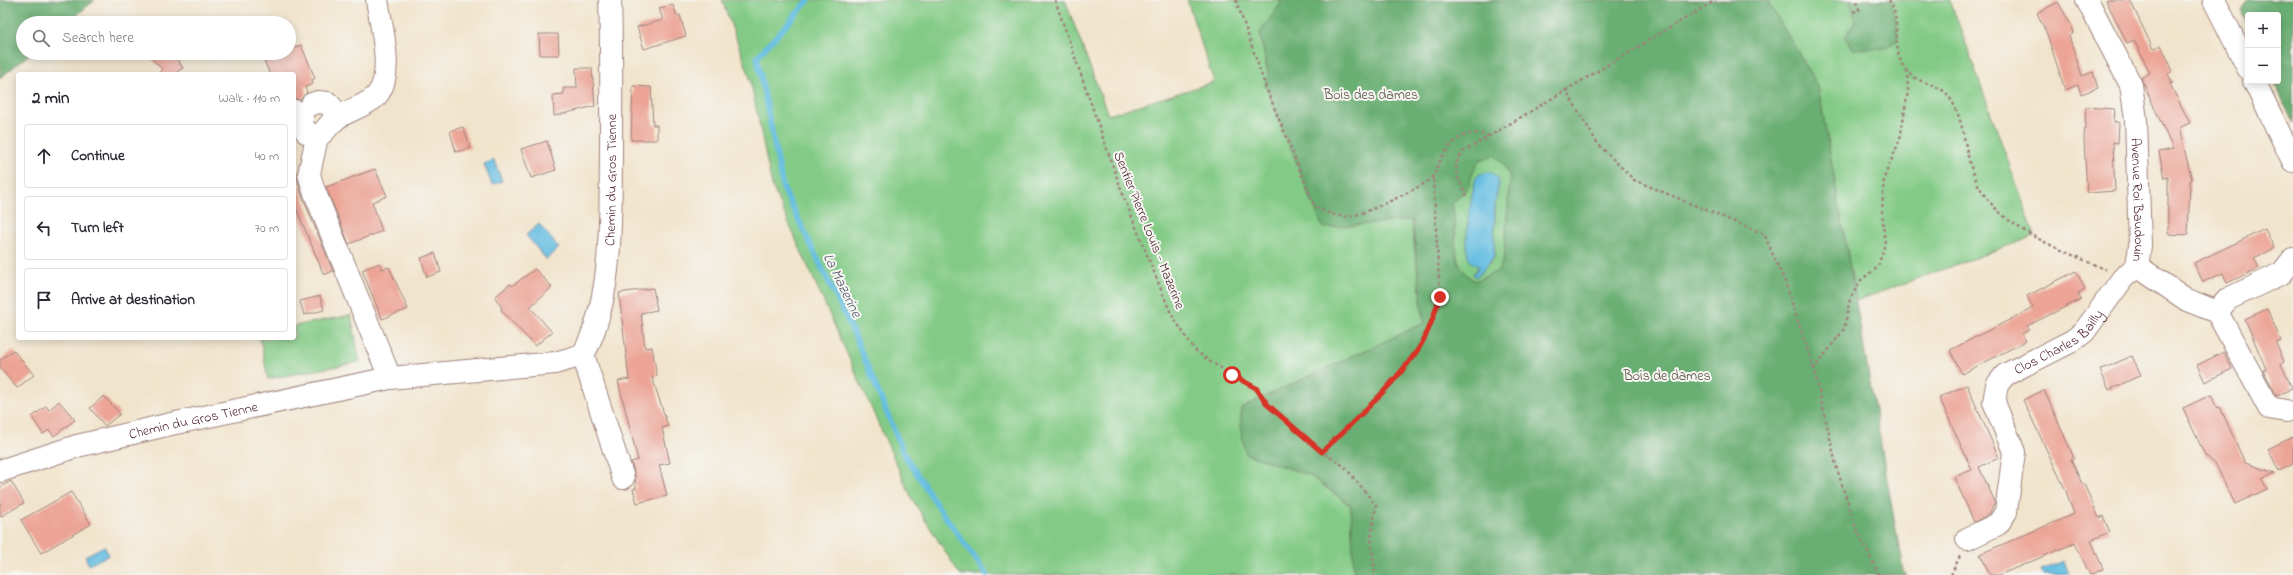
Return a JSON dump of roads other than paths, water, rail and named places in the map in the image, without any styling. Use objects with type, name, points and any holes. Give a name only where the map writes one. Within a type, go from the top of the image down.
[{"type":"street","points":[[377,0],[385,53],[385,81],[375,97],[334,121],[326,132],[317,137],[309,174],[313,188],[390,378]]},
{"type":"street","name":"Chemin du Gros Tienne","points":[[0,471],[77,446],[149,429],[390,378],[555,363],[583,355],[595,324],[604,287],[610,235],[610,0]]},
{"type":"street","name":"Avenue Roi Baudouin","points":[[2087,0],[2131,85],[2136,119],[2140,246],[2130,272],[2187,300],[2218,312]]},
{"type":"street","points":[[2214,0],[2245,62]]},
{"type":"street","points":[[2255,84],[2293,162]]},
{"type":"street","points":[[317,137],[307,133],[302,124],[304,107],[318,102],[328,103],[334,110],[334,121]]},
{"type":"street","points":[[2286,411],[2269,408],[2218,312],[2228,299],[2289,268]]},
{"type":"street","name":"Clos Charles Bailly","points":[[1967,539],[1998,524],[2006,512],[2014,452],[1994,402],[1997,385],[2005,375],[2072,341],[2084,332],[2130,272]]},
{"type":"street","points":[[583,355],[623,478]]},
{"type":"water","points":[[494,160],[502,181],[492,185],[484,164]]},
{"type":"water","points":[[1491,172],[1498,178],[1499,184],[1495,203],[1494,257],[1477,277],[1473,275],[1479,266],[1475,265],[1469,260],[1468,256],[1467,238],[1469,217],[1476,178],[1480,174]]},
{"type":"water","points":[[539,224],[559,248],[546,259],[526,235]]},
{"type":"water","points":[[104,546],[109,555],[89,565],[85,556]]},
{"type":"water","points":[[2064,561],[2069,574],[2043,575],[2041,570]]},
{"type":"waterway","name":"La Mazerine","points":[[809,0],[757,57],[783,188],[854,334],[904,454],[937,505],[987,575]]},
{"type":"park label","name":"Bois des dames","points":[[1371,94]]},
{"type":"park label","name":"Bois de dames","points":[[1667,375]]}]
